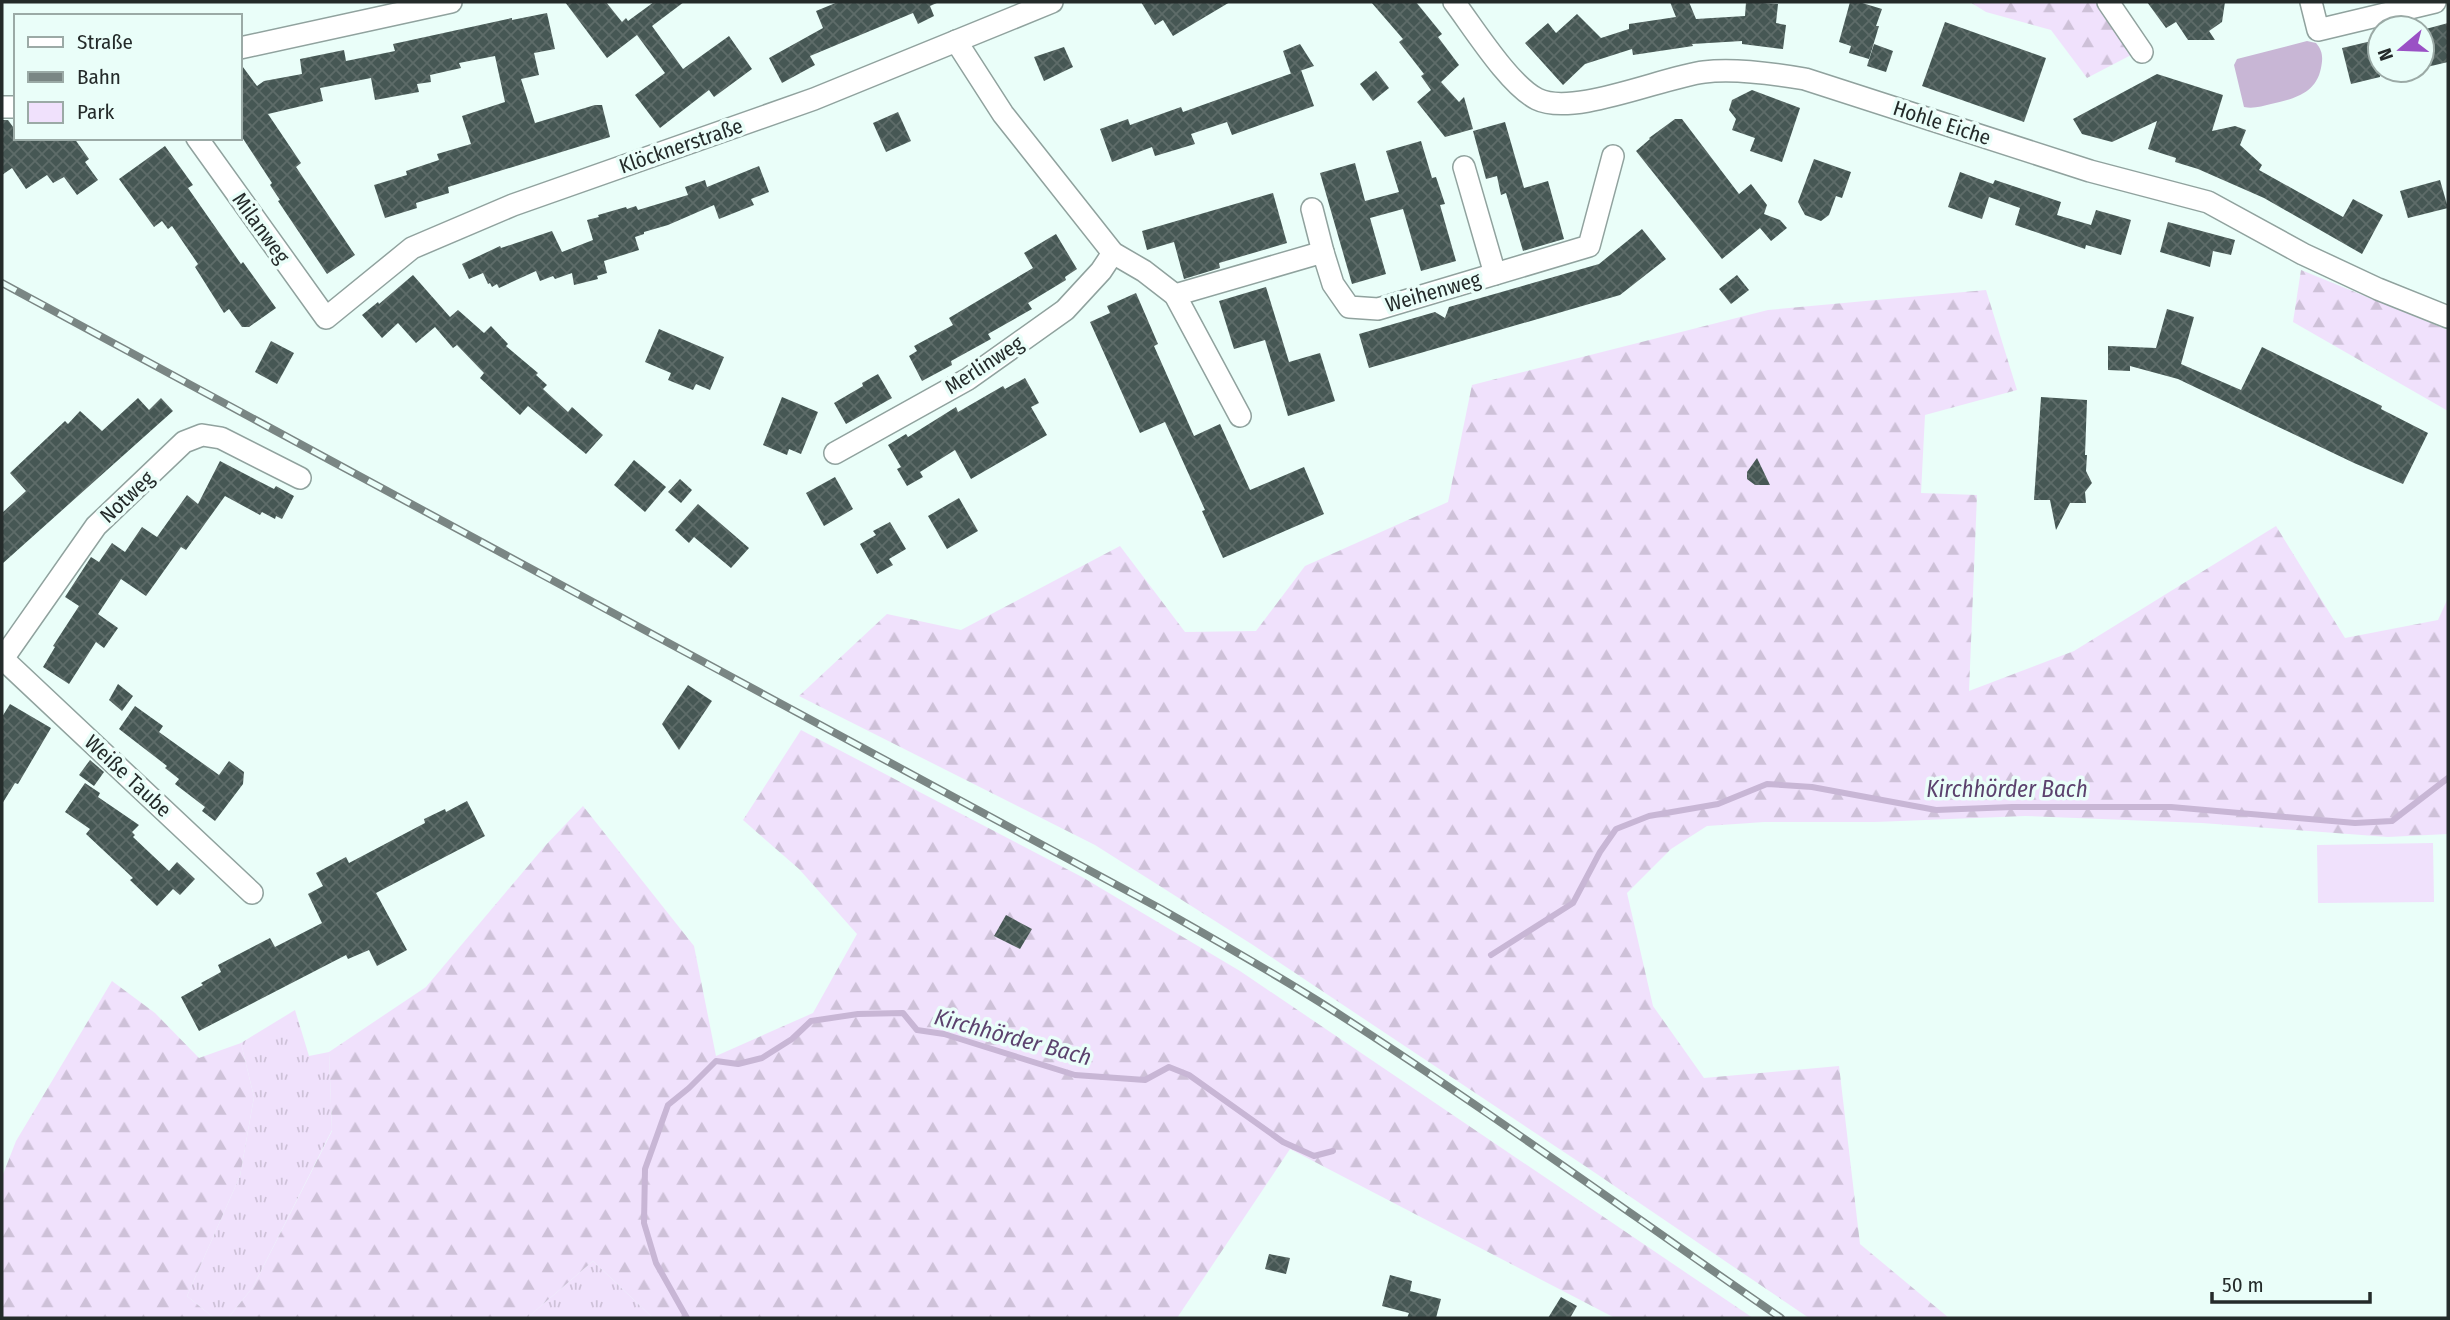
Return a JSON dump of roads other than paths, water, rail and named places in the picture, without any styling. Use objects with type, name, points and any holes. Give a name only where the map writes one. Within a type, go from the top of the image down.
[{"type":"street","points":[[242,48],[451,2]]},
{"type":"street","name":"Klöcknerstraße","points":[[326,318],[412,248],[513,205],[814,99],[1052,2]]},
{"type":"street","name":"Hohle Eiche","points":[[1454,2],[1514,80],[1537,99],[1558,103],[1581,102],[1704,72],[1777,74],[1805,79],[2090,171],[2208,202],[2315,260],[2448,317]]},
{"type":"street","points":[[2108,2],[2143,52]]},
{"type":"street","points":[[2311,2],[2318,30],[2435,2]]},
{"type":"street","points":[[956,41],[1003,114],[1114,253],[1144,271],[1175,295],[1240,416]]},
{"type":"street","name":"Milanweg","points":[[198,140],[326,318]]},
{"type":"street","name":"Weihenweg","points":[[1312,209],[1332,284],[1349,307],[1378,309],[1590,246],[1613,156]]},
{"type":"street","name":"Weihenweg","points":[[1464,167],[1495,274]]},
{"type":"street","points":[[1175,295],[1323,252]]},
{"type":"street","name":"Merlinweg","points":[[835,453],[968,379],[1065,310],[1114,253]]},
{"type":"street","name":"Notweg","points":[[2,660],[96,526],[184,442],[202,435],[221,438],[300,478]]},
{"type":"street","name":"Weiße Taube","points":[[2,660],[253,893]]},
{"type":"waterway","name":"Kirchhörder Bach","points":[[1491,955],[1573,903],[1600,852],[1616,829],[1649,816],[1718,804],[1767,784],[1812,787],[1936,810],[2171,807],[2355,823],[2392,821],[2448,778]]},
{"type":"waterway","name":"Kirchhörder Bach","points":[[687,1318],[656,1263],[644,1223],[645,1169],[668,1105],[716,1061],[738,1064],[762,1058],[792,1039],[811,1021],[858,1014],[903,1013],[917,1030],[944,1034],[1075,1075],[1145,1080],[1169,1067],[1189,1075],[1283,1142],[1314,1156],[1333,1151]]},
{"type":"railway","points":[[2,283],[1161,909],[1244,957],[1326,1006],[1441,1082],[1781,1318]]}]
